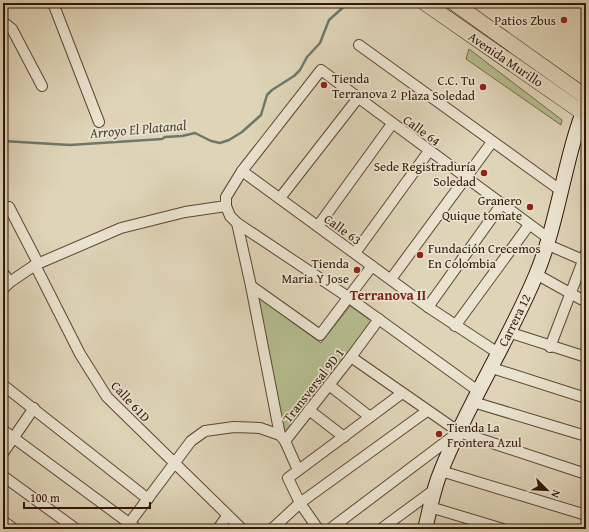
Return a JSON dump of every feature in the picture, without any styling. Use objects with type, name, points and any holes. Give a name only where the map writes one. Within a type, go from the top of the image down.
[{"type":"main road","name":"Avenida Murillo","points":[[425,3],[585,110]]},
{"type":"main road","name":"Avenida Murillo","points":[[454,3],[586,97]]},
{"type":"main road","name":"Carrera 12","points":[[425,529],[434,490],[441,470],[489,367],[498,353],[536,274],[585,110]]},
{"type":"street","points":[[53,3],[99,122]]},
{"type":"street","points":[[3,22],[12,29],[42,86]]},
{"type":"street","points":[[359,45],[560,190]]},
{"type":"street","name":"Calle 64","points":[[242,171],[321,70],[501,205],[529,224],[547,241],[584,257]]},
{"type":"street","points":[[280,198],[358,98]]},
{"type":"street","points":[[318,226],[392,124]]},
{"type":"street","points":[[391,279],[492,142]]},
{"type":"street","points":[[355,253],[429,151]]},
{"type":"street","points":[[242,171],[226,198],[226,206],[230,216],[237,223],[379,319],[476,397],[586,436]]},
{"type":"street","name":"Calle 63","points":[[242,171],[428,307],[498,353]]},
{"type":"street","points":[[428,307],[501,205]]},
{"type":"street","points":[[3,273],[6,286],[36,264],[121,228],[184,212],[226,206]]},
{"type":"street","name":"Calle 61D","points":[[3,211],[9,207],[80,354],[107,397],[242,529]]},
{"type":"street","points":[[237,223],[282,438]]},
{"type":"street","points":[[455,326],[529,224]]},
{"type":"street","points":[[550,347],[584,257]]},
{"type":"street","points":[[251,286],[320,335],[372,266]]},
{"type":"street","points":[[536,274],[586,302]]},
{"type":"street","name":"Transversal 9D 1","points":[[298,470],[282,438],[309,410],[379,319]]},
{"type":"street","points":[[508,332],[550,347],[585,354]]},
{"type":"street","points":[[351,357],[401,394],[459,432],[586,474]]},
{"type":"street","points":[[489,367],[586,398]]},
{"type":"street","points":[[3,385],[148,499]]},
{"type":"street","points":[[329,385],[370,418]]},
{"type":"street","points":[[318,529],[300,502],[288,478],[401,394]]},
{"type":"street","points":[[3,453],[34,408]]},
{"type":"street","points":[[309,410],[344,437]]},
{"type":"street","points":[[272,529],[300,502],[427,410]]},
{"type":"street","points":[[3,430],[130,527],[148,499],[191,441],[205,431],[234,427],[260,428],[282,438]]},
{"type":"street","points":[[330,529],[459,432]]},
{"type":"street","points":[[441,470],[586,515]]},
{"type":"street","points":[[3,476],[76,529]]},
{"type":"street","points":[[381,529],[434,490]]},
{"type":"street","points":[[430,507],[503,529]]},
{"type":"street","points":[[218,529],[228,516]]},
{"type":"street","points":[[3,521],[14,529]]},
{"type":"green space","points":[[469,49],[562,120],[561,125],[466,59]]},
{"type":"green space","points":[[257,296],[321,343],[350,306],[373,322],[286,438]]},
{"type":"waterway","name":"Arroyo El Platanal","points":[[3,141],[70,145],[162,139],[165,137],[182,136],[195,133],[211,141],[220,143],[229,140],[242,132],[261,115],[267,95],[300,70],[307,57],[320,43],[329,20],[348,3]]},
{"type":"place","name":"Patios Zbus","points":[[564,20]]},
{"type":"place","name":"Tienda Terranova 2","points":[[324,85]]},
{"type":"place","name":"C.C. Tu Plaza Soledad","points":[[483,87]]},
{"type":"place","name":"Sede Registraduría Soledad","points":[[484,173]]},
{"type":"place","name":"Granero Quique tomate","points":[[530,207]]},
{"type":"place","name":"Fundación Crecemos En Colombia","points":[[420,255]]},
{"type":"place","name":"Tienda Maria Y Jose","points":[[357,270]]},
{"type":"place","name":"Tienda La Frontera Azul","points":[[439,434]]},
{"type":"district","name":"Terranova II","points":[[388,295]]}]
